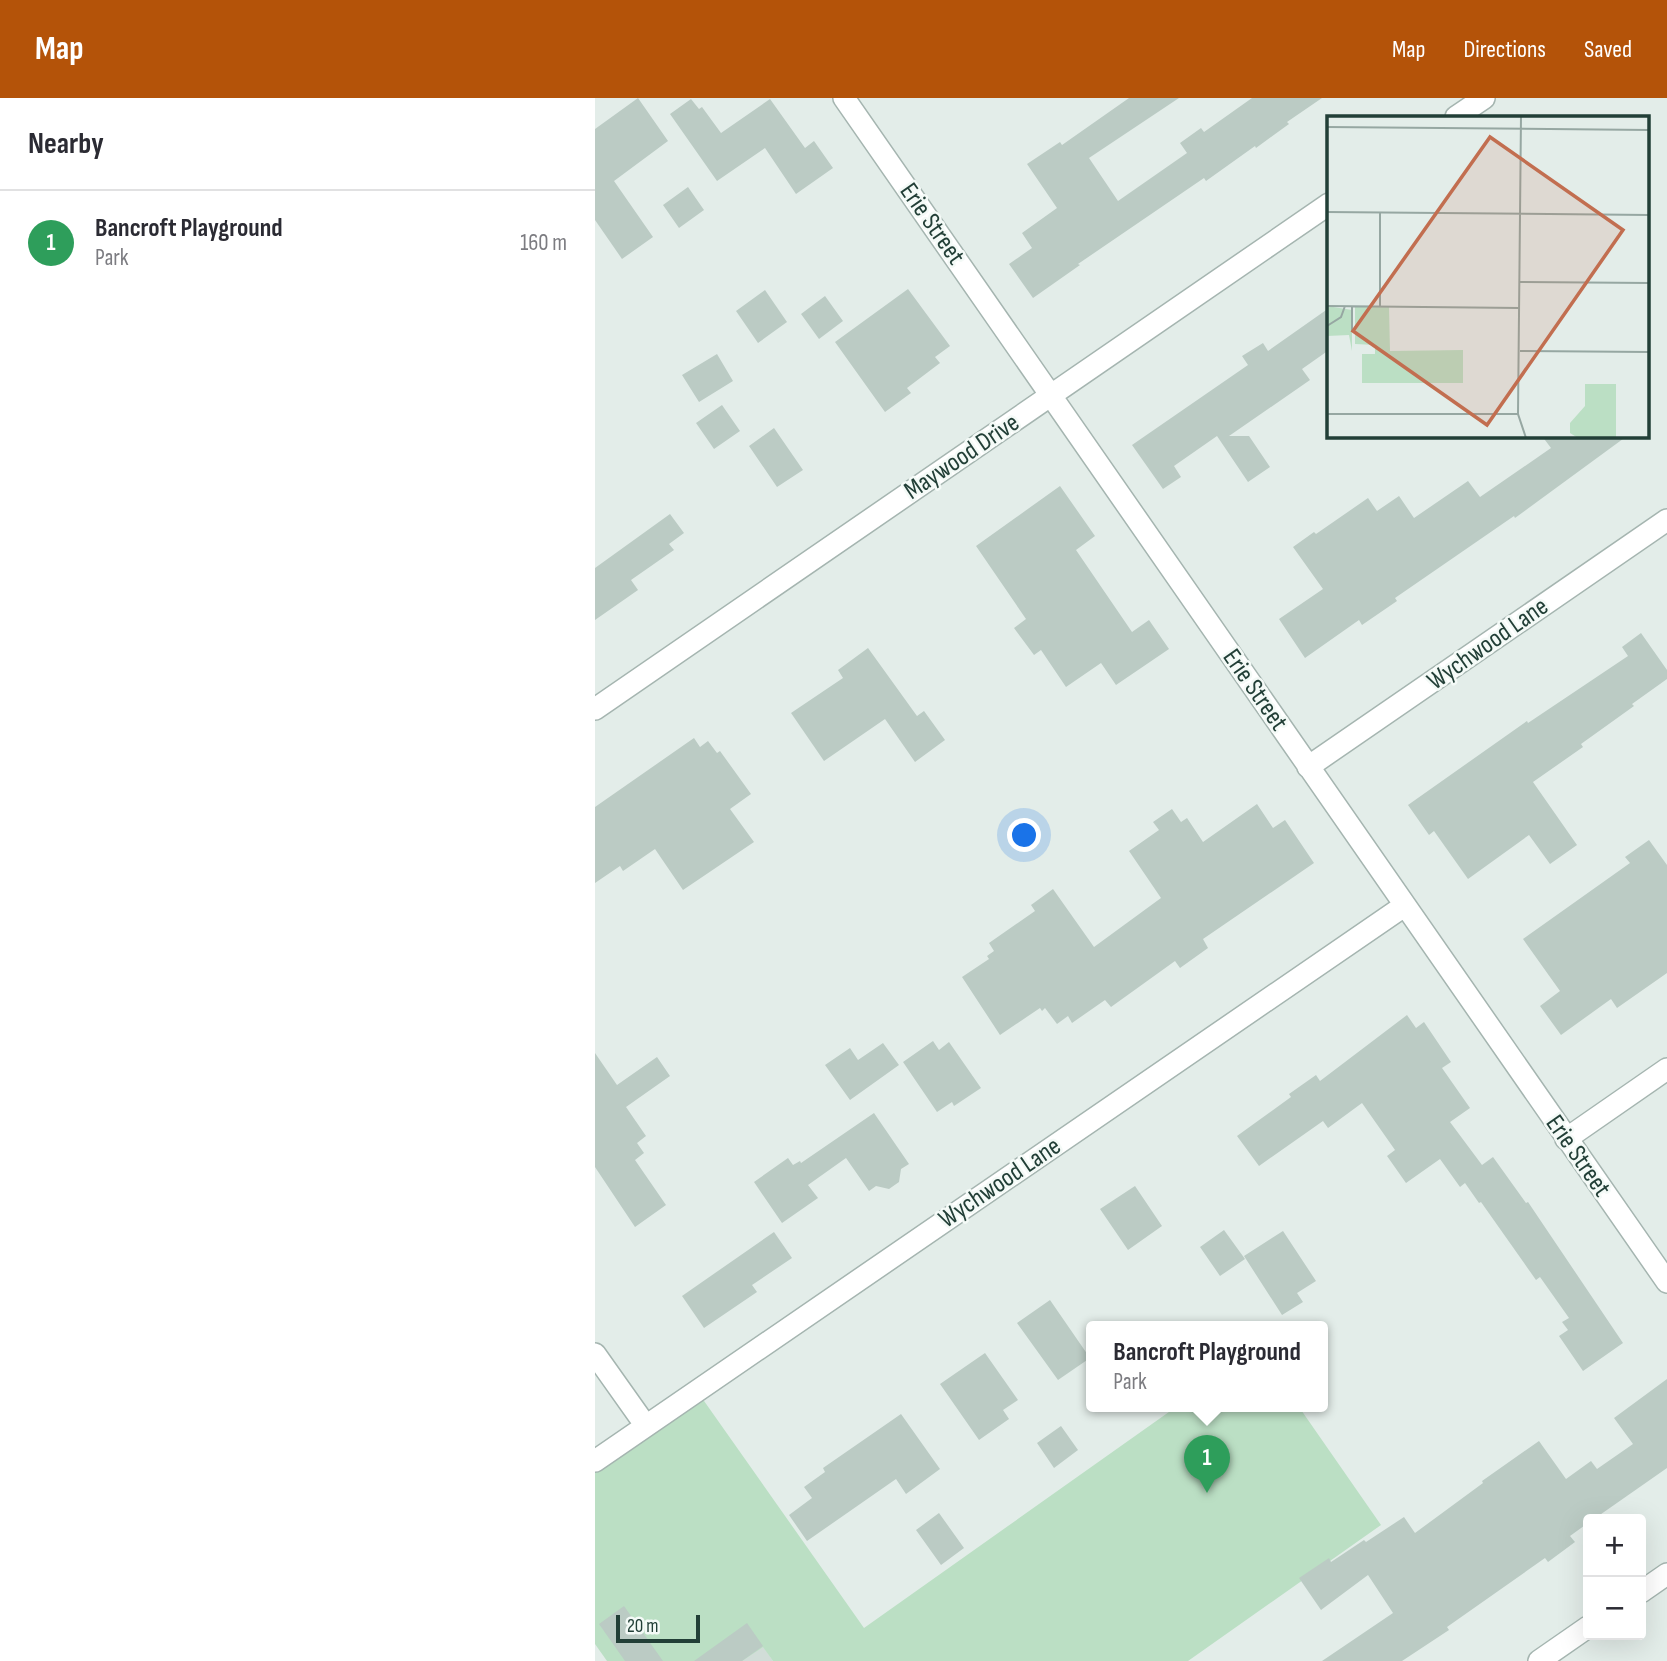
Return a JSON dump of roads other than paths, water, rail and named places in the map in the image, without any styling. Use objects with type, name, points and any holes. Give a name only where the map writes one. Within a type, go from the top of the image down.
[{"type":"street","name":"Erie Street","points":[[844,98],[1667,1282]]},
{"type":"street","points":[[1457,116],[1484,98]]},
{"type":"street","name":"Maywood Drive","points":[[595,709],[1327,205]]},
{"type":"street","name":"Wychwood Lane","points":[[1308,767],[1667,520]]},
{"type":"street","name":"Wychwood Lane","points":[[595,1461],[1404,906]]},
{"type":"street","points":[[1566,1139],[1667,1069]]},
{"type":"street","points":[[595,1354],[646,1426]]},
{"type":"street","points":[[1646,1589],[1667,1574]]},
{"type":"street","points":[[1539,1661],[1583,1630]]},
{"type":"place","name":"Bancroft Playground","points":[[1207,1493]]}]
